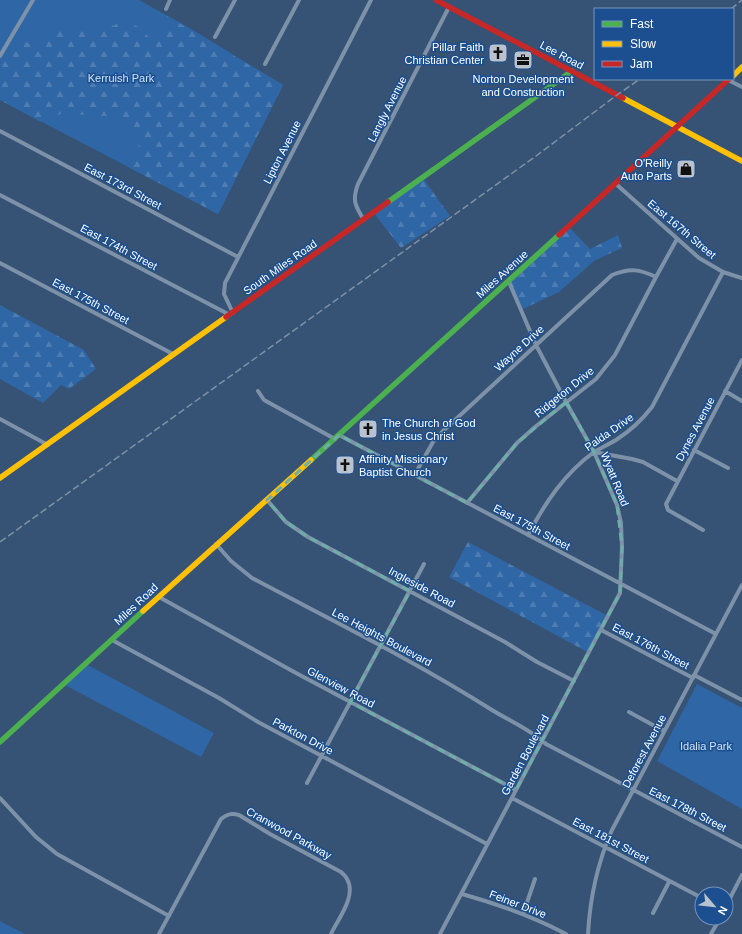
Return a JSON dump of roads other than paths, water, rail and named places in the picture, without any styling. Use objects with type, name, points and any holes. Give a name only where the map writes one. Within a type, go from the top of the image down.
[{"type":"main road","name":"Lee Road","points":[[436,0],[742,161]]},
{"type":"main road","name":"Miles Avenue","points":[[734,74],[742,67]]},
{"type":"main road","name":"South Miles Road","points":[[0,478],[572,71]]},
{"type":"main road","name":"Miles Avenue","points":[[287,482],[509,282],[728,80]]},
{"type":"main road","name":"Miles Road","points":[[0,742],[216,544],[287,482]]},
{"type":"street","points":[[0,56],[33,0]]},
{"type":"street","points":[[166,9],[170,0]]},
{"type":"street","points":[[215,38],[235,0]]},
{"type":"street","points":[[266,64],[299,0]]},
{"type":"street","name":"Lipton Avenue","points":[[232,314],[224,294],[225,283],[371,0]]},
{"type":"street","name":"Langly Avenue","points":[[364,220],[355,206],[355,193],[358,184],[449,7]]},
{"type":"street","points":[[733,80],[742,87]]},
{"type":"street","name":"East 173rd Street","points":[[0,131],[238,256]]},
{"type":"street","name":"East 167th Street","points":[[616,184],[699,258],[723,272],[742,278]]},
{"type":"street","name":"East 174th Street","points":[[0,194],[232,314]]},
{"type":"street","name":"Ridgeton Drive","points":[[467,503],[517,443],[596,379],[606,367],[615,355],[677,239]]},
{"type":"street","name":"East 175th Street","points":[[0,263],[173,354]]},
{"type":"street","name":"Wayne Drive","points":[[414,474],[433,442],[443,430],[612,275],[623,271],[633,270],[643,271],[656,277]]},
{"type":"street","name":"Palda Drive","points":[[528,535],[552,494],[566,478],[594,452],[616,440],[643,419],[652,407],[723,272]]},
{"type":"street","name":"Wyatt Road","points":[[509,282],[536,345],[594,452],[611,488],[618,511],[621,528],[622,547],[620,583]]},
{"type":"street","name":"Dynes Avenue","points":[[704,530],[668,510],[666,504],[742,360]]},
{"type":"street","name":"East 175th Street","points":[[258,391],[264,400],[284,411],[414,474],[716,634]]},
{"type":"street","points":[[725,392],[742,401]]},
{"type":"street","points":[[0,419],[48,445]]},
{"type":"street","points":[[694,450],[728,468]]},
{"type":"street","points":[[594,452],[643,462],[678,481]]},
{"type":"street","name":"Ingleside Road","points":[[267,500],[286,522],[308,537],[505,642],[537,662],[574,681]]},
{"type":"street","name":"Lee Heights Boulevard","points":[[216,544],[231,561],[252,578],[452,685],[543,741]]},
{"type":"street","points":[[307,783],[424,564]]},
{"type":"street","name":"Garden Boulevard","points":[[440,934],[602,630],[620,593],[620,583]]},
{"type":"street","name":"Deforest Avenue","points":[[588,934],[592,891],[605,847],[612,830],[742,585]]},
{"type":"street","name":"Glenview Road","points":[[158,597],[350,702],[516,790]]},
{"type":"street","name":"East 176th Street","points":[[602,630],[742,700]]},
{"type":"street","name":"Parkton Drive","points":[[112,640],[219,698],[258,722],[487,844]]},
{"type":"street","points":[[629,712],[664,731]]},
{"type":"street","name":"East 178th Street","points":[[543,741],[633,791],[742,847]]},
{"type":"street","points":[[0,798],[39,840],[57,854],[169,916]]},
{"type":"street","name":"East 181st Street","points":[[512,798],[694,894]]},
{"type":"street","name":"Cranwood Parkway","points":[[159,934],[221,819],[228,814],[233,813],[340,872],[347,878],[349,885],[347,903],[330,934]]},
{"type":"street","points":[[734,890],[742,875]]},
{"type":"street","points":[[523,914],[535,879]]},
{"type":"street","points":[[653,912],[669,882]]},
{"type":"street","name":"Feiner Drive","points":[[462,894],[523,914],[566,934]]},
{"type":"railway","points":[[732,8],[742,0]]},
{"type":"railway","points":[[0,542],[536,156],[639,80]]},
{"type":"place","name":"Pillar Faith Christian Center","points":[[498,53]]},
{"type":"place","name":"Norton Development and Construction","points":[[523,60]]},
{"type":"place","name":"O'Reilly Auto Parts","points":[[686,169]]},
{"type":"place","name":"The Church of God in Jesus Christ","points":[[368,429]]},
{"type":"place","name":"Affinity Missionary Baptist Church","points":[[345,465]]},
{"type":"park label","name":"Kerruish Park","points":[[121,78]]},
{"type":"park label","name":"Idalia Park","points":[[706,746]]}]
